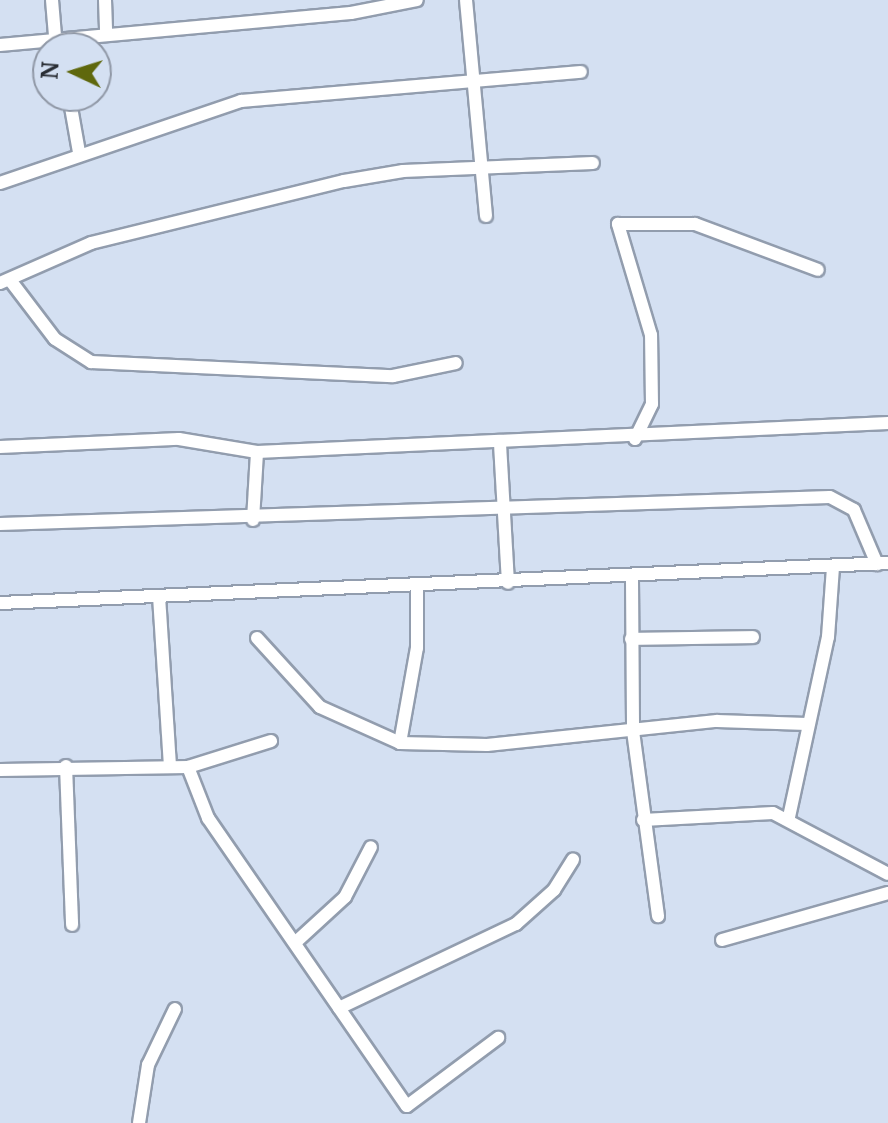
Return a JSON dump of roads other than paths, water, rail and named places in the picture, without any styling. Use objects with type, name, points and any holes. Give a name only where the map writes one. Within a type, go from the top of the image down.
[{"type":"street","points":[[52,0],[54,32]]},
{"type":"street","points":[[105,0],[106,32],[351,13],[417,0]]},
{"type":"street","points":[[466,0],[486,216]]},
{"type":"street","points":[[0,45],[32,44]]},
{"type":"street","points":[[0,183],[79,152],[241,101],[581,72]]},
{"type":"street","points":[[72,112],[79,152]]},
{"type":"street","points":[[456,363],[393,376],[91,362],[55,339],[5,282],[91,243],[344,181],[482,165],[593,163]]},
{"type":"street","points":[[635,439],[652,404],[652,351],[618,224],[695,224],[818,270]]},
{"type":"street","points":[[0,447],[179,439],[257,452],[635,439],[888,423]]},
{"type":"street","points":[[500,444],[508,583]]},
{"type":"street","points":[[253,520],[257,452]]},
{"type":"street","points":[[0,524],[253,520],[830,497],[854,510],[883,563],[632,580],[0,603]]},
{"type":"street","points":[[789,817],[828,637],[833,567]]},
{"type":"street","points":[[632,580],[633,731],[658,916]]},
{"type":"street","points":[[400,743],[417,648],[417,586]]},
{"type":"street","points":[[159,596],[170,764]]},
{"type":"street","points":[[631,639],[753,637]]},
{"type":"street","points":[[257,638],[320,707],[400,743],[464,746],[717,721],[807,724]]},
{"type":"street","points":[[0,770],[170,764],[188,767],[271,741]]},
{"type":"street","points":[[66,766],[72,925]]},
{"type":"street","points":[[188,767],[208,818],[297,941],[407,1106],[498,1038]]},
{"type":"street","points":[[643,820],[758,812],[789,817],[888,874]]},
{"type":"street","points":[[297,941],[345,897],[371,847]]},
{"type":"street","points":[[339,1008],[516,924],[554,890],[573,860]]},
{"type":"street","points":[[722,940],[888,893]]},
{"type":"street","points":[[139,1123],[148,1065],[175,1009]]}]
